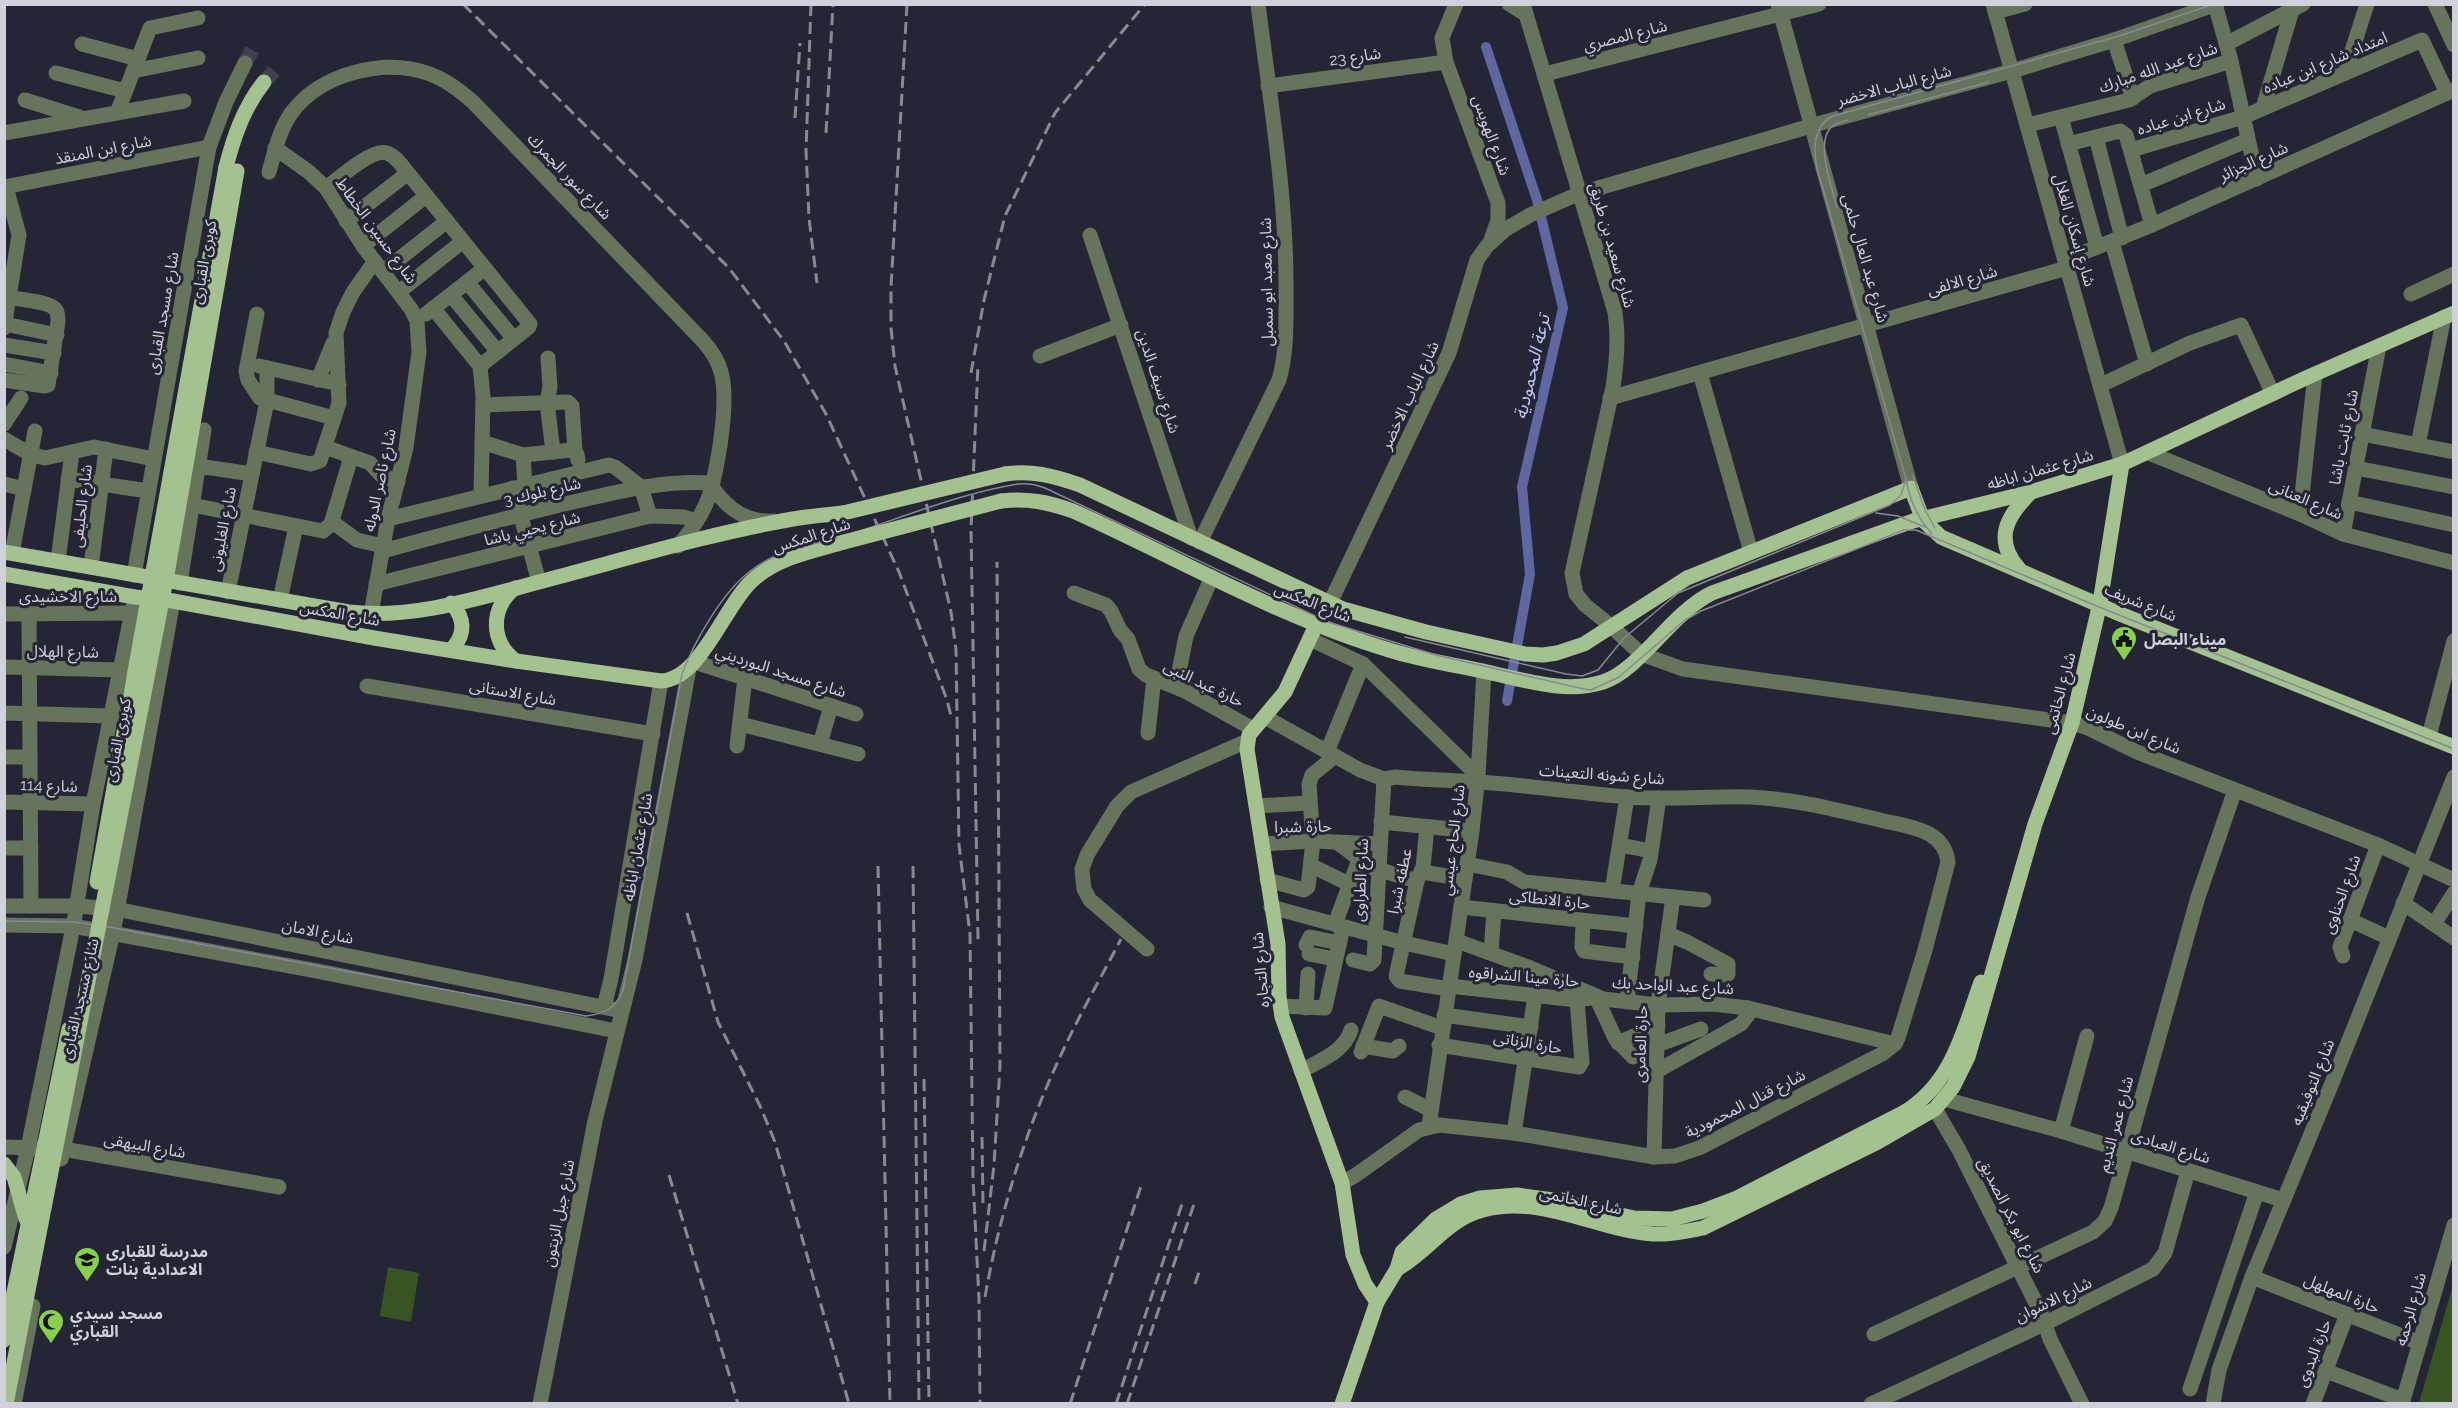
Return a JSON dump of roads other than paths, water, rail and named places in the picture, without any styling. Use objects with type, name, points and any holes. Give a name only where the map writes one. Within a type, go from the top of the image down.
[{"type":"main road","name":"كوبرى القبارى","points":[[6,1404],[166,580],[239,125],[248,106],[268,86]]},
{"type":"main road","name":"كوبرى القبارى","points":[[4,1340],[96,886],[232,169]]},
{"type":"main road","name":"شارع عثمان اباظه","points":[[1641,654],[1681,614],[1706,596],[1854,541],[2122,464],[2314,374],[2449,315]]},
{"type":"main road","name":"شارع الخاتمى","points":[[1397,1269],[1412,1261],[1452,1224],[1474,1213],[1491,1208],[1518,1206],[1560,1212],[1652,1234],[1685,1232],[1703,1228],[1876,1143],[1940,1104],[1959,1077],[1968,1057],[1998,954],[2004,925],[2035,824],[2072,723],[2099,605],[2122,464]]},
{"type":"main road","name":"شارع المكس","points":[[8,553],[228,592],[371,614],[397,614],[515,588],[792,519],[843,513],[1005,474],[1024,472],[1044,473],[1061,478],[1330,603],[1365,616],[1525,654],[1543,655],[1584,644],[1611,626]]},
{"type":"main road","points":[[1611,626],[1673,585],[1911,488]]},
{"type":"main road","name":"شارع عبد العال حلمى","points":[[1911,488],[1923,520]]},
{"type":"main road","points":[[2021,571],[2010,558],[2005,547],[2004,536],[2012,513],[2031,492]]},
{"type":"main road","name":"شارع المكس","points":[[692,666],[734,602],[753,579],[779,562],[844,542],[1001,501],[1026,499],[1052,503],[1317,623],[1389,650],[1538,683],[1578,686],[1613,678],[1641,654]]},
{"type":"main road","name":"شارع شريف","points":[[1923,520],[1941,537],[2099,605],[2454,747]]},
{"type":"main road","name":"شارع المكس","points":[[4,574],[135,597],[173,601],[374,638],[661,681]]},
{"type":"main road","points":[[515,588],[503,600],[496,622],[500,644],[516,661]]},
{"type":"main road","points":[[451,603],[457,609],[463,624],[460,638],[452,649]]},
{"type":"main road","points":[[1250,735],[1285,692],[1317,623]]},
{"type":"main road","points":[[661,681],[675,678],[692,666]]},
{"type":"main road","name":"شارع التجاره","points":[[1250,735],[1256,806],[1279,955],[1280,1006],[1286,1031],[1342,1183],[1353,1255],[1365,1284],[1377,1302]]},
{"type":"main road","name":"شارع الخاتمى","points":[[1397,1269],[1402,1252],[1407,1245],[1436,1218],[1461,1204],[1480,1198],[1517,1195],[1553,1200],[1634,1218],[1672,1219],[1703,1211],[1737,1198],[1903,1113],[1926,1097],[1949,1067],[1998,934],[2004,925]]},
{"type":"main road","points":[[4,1164],[14,1177],[28,1224]]},
{"type":"main road","points":[[1342,1400],[1377,1302],[1397,1269]]},
{"type":"street","name":"شارع معبد ابو سمبل","points":[[1196,540],[1279,380],[1285,359],[1286,263],[1280,177],[1258,4]]},
{"type":"street","name":"شارع الهويس","points":[[1456,4],[1443,38],[1446,62],[1498,203],[1496,228],[1489,244]]},
{"type":"street","points":[[1509,4],[1524,9]]},
{"type":"street","name":"شارع المصري","points":[[1545,75],[1780,9],[1819,4]]},
{"type":"street","points":[[1994,8],[2025,4]]},
{"type":"street","points":[[2345,73],[2367,4]]},
{"type":"street","points":[[2435,4],[2449,22],[2454,45]]},
{"type":"street","points":[[2216,5],[2257,179]]},
{"type":"street","name":"شارع الباب الاخضر","points":[[1330,603],[1449,353],[1477,260],[1489,244],[1506,230],[1530,215],[1578,194],[1810,126],[2012,71],[2115,40],[2216,5]]},
{"type":"street","name":"شارع إسكان الغلال","points":[[1994,8],[2122,464]]},
{"type":"street","points":[[2226,44],[2297,8]]},
{"type":"street","points":[[2263,108],[2297,8]]},
{"type":"street","name":"شارع سعيد بن طريق","points":[[1524,9],[1618,328],[1617,358],[1610,398],[1572,573],[1576,594],[1585,605],[1641,654]]},
{"type":"street","name":"شارع عبد العال حلمى","points":[[1780,9],[1810,126],[1911,488]]},
{"type":"street","points":[[117,112],[150,28],[198,18]]},
{"type":"street","points":[[2115,40],[2133,98]]},
{"type":"street","name":"امتداد شارع ابن عباده","points":[[2243,117],[2422,40],[2450,92]]},
{"type":"street","points":[[82,44],[136,65],[198,58]]},
{"type":"street","name":"شارع عبد الله مبارك","points":[[2028,125],[2133,98],[2150,86],[2230,61]]},
{"type":"street","name":"شارع 23","points":[[1268,86],[1446,62]]},
{"type":"street","name":"شارع مسجد القبارى","points":[[134,575],[209,147],[226,102],[245,63]]},
{"type":"street","name":"شارع سور الجمرك","points":[[269,172],[284,126],[300,104],[319,88],[341,77],[380,68],[407,68],[434,76],[458,89],[494,122],[713,352],[722,374],[724,397],[712,485],[696,521],[678,546]]},
{"type":"street","points":[[56,73],[125,91]]},
{"type":"street","name":"شارع الجزائر","points":[[2066,264],[2110,242],[2450,92]]},
{"type":"street","points":[[25,100],[83,118]]},
{"type":"street","points":[[4,133],[184,100]]},
{"type":"street","points":[[2061,117],[2068,144],[2110,242],[2147,364]]},
{"type":"street","name":"شارع ابن عباده","points":[[2130,150],[2243,117]]},
{"type":"street","points":[[2068,144],[2123,132],[2126,135],[2152,225]]},
{"type":"street","points":[[2096,137],[2110,242]]},
{"type":"street","points":[[2141,185],[2248,140]]},
{"type":"street","name":"شارع ابن المنقذ","points":[[5,187],[209,147]]},
{"type":"street","name":"شارع حسين الخطاط","points":[[275,148],[309,172],[326,188],[363,246],[411,309],[417,321],[419,352]]},
{"type":"street","points":[[326,188],[371,155],[381,152],[393,156],[408,173],[529,322],[529,327],[480,366]]},
{"type":"street","points":[[346,221],[408,173]]},
{"type":"street","points":[[5,187],[10,220],[19,241],[7,297],[5,326],[57,335]]},
{"type":"street","points":[[363,246],[426,196]]},
{"type":"street","points":[[318,380],[335,340],[343,312],[353,292],[379,266],[447,221]]},
{"type":"street","name":"شارع سيف الدين","points":[[1090,235],[1196,540]]},
{"type":"street","points":[[399,292],[463,241]]},
{"type":"street","name":"شارع الالفى","points":[[1610,398],[1867,326],[2066,264]]},
{"type":"street","points":[[417,321],[485,268]]},
{"type":"street","points":[[2410,294],[2454,274]]},
{"type":"street","points":[[467,282],[514,339]]},
{"type":"street","points":[[450,295],[498,352]]},
{"type":"street","points":[[7,297],[54,307],[57,313],[57,335],[48,380]]},
{"type":"street","points":[[433,308],[480,366],[483,405],[481,496]]},
{"type":"street","points":[[257,314],[247,363],[248,380],[257,394],[267,401],[296,406],[334,418]]},
{"type":"street","points":[[2418,445],[2449,315]]},
{"type":"street","points":[[1040,356],[1121,325]]},
{"type":"street","points":[[2101,385],[2190,343],[2241,325],[2273,394]]},
{"type":"street","points":[[256,452],[317,464],[320,461],[339,402],[335,340]]},
{"type":"street","points":[[4,345],[54,353]]},
{"type":"street","name":"شارع ثابت باشا","points":[[2343,534],[2379,346]]},
{"type":"street","name":"شارع ناصر الدوله","points":[[371,614],[388,519],[406,448],[419,352]]},
{"type":"street","points":[[548,358],[550,387],[547,402],[553,452]]},
{"type":"street","points":[[247,363],[339,384]]},
{"type":"street","points":[[4,364],[48,380]]},
{"type":"street","name":"شارع الغليونى","points":[[228,592],[267,401],[267,368]]},
{"type":"street","points":[[1700,373],[1751,552]]},
{"type":"street","points":[[2300,514],[2314,374]]},
{"type":"street","points":[[4,380],[48,380]]},
{"type":"street","points":[[4,424],[21,398]]},
{"type":"street","points":[[483,405],[570,403],[575,451],[580,472]]},
{"type":"street","points":[[180,583],[204,430]]},
{"type":"street","points":[[8,553],[35,431]]},
{"type":"street","points":[[2362,434],[2454,452]]},
{"type":"street","points":[[4,438],[30,454],[54,458],[94,447],[154,459]]},
{"type":"street","points":[[482,442],[523,455],[575,451]]},
{"type":"street","points":[[326,447],[370,464],[381,474],[398,482]]},
{"type":"street","name":"شارع الحليفى","points":[[91,567],[106,449]]},
{"type":"street","points":[[58,561],[72,452]]},
{"type":"street","name":"شارع العنانى","points":[[2149,453],[2300,514],[2343,534],[2454,563]]},
{"type":"street","points":[[523,455],[519,486],[520,514],[539,582]]},
{"type":"street","points":[[192,505],[323,531],[332,524],[351,457]]},
{"type":"street","points":[[198,466],[252,474]]},
{"type":"street","points":[[388,519],[519,486],[612,466],[641,487],[650,516]]},
{"type":"street","points":[[2356,468],[2454,488]]},
{"type":"street","points":[[68,479],[148,491]]},
{"type":"street","name":"شارع بلوك 3","points":[[383,548],[641,487],[682,481],[712,485]]},
{"type":"street","points":[[4,484],[24,489]]},
{"type":"street","points":[[712,485],[730,508],[742,515],[768,521],[792,519]]},
{"type":"street","points":[[2349,502],[2454,525]]},
{"type":"street","name":"شارع يحيي باشا","points":[[376,584],[650,516],[684,517],[696,521]]},
{"type":"street","points":[[332,524],[357,540],[383,548]]},
{"type":"street","points":[[280,600],[296,526]]},
{"type":"street","points":[[1176,687],[1186,636],[1212,577]]},
{"type":"street","name":"حارة عبد النبى","points":[[1074,593],[1106,605],[1120,630],[1128,639],[1139,669],[1146,675],[1176,687],[1250,735]]},
{"type":"street","name":"شارع مسجد القبارى","points":[[4,1247],[28,1148],[73,926],[93,804],[135,597]]},
{"type":"street","name":"شارع مسجد القبارى","points":[[14,1404],[63,1149],[112,935],[173,601]]},
{"type":"street","name":"شارع الاخشيدى","points":[[4,614],[131,613]]},
{"type":"street","points":[[29,614],[31,906]]},
{"type":"street","name":"شارع الحاج عيسي","points":[[1310,639],[1363,664],[1478,779],[1429,1126]]},
{"type":"street","points":[[2428,736],[2454,641]]},
{"type":"street","name":"شارع ابن طولون","points":[[1641,654],[1683,669],[2072,723],[2088,728],[2137,752],[2378,845],[2454,880]]},
{"type":"street","points":[[1268,880],[1304,890],[1308,887],[1313,841],[1309,803],[1310,778],[1331,754],[1363,664]]},
{"type":"street","name":"شارع مسجد البورديني","points":[[692,666],[745,678],[856,714]]},
{"type":"street","name":"شارع عثمان اباظه","points":[[616,1031],[635,960],[692,666]]},
{"type":"street","name":"شارع الهلال","points":[[4,667],[121,670]]},
{"type":"street","points":[[1478,779],[1484,671]]},
{"type":"street","points":[[737,746],[745,678]]},
{"type":"street","points":[[1148,733],[1154,678]]},
{"type":"street","name":"شارع عثمان اباظه","points":[[604,1007],[611,979],[661,681]]},
{"type":"street","name":"شارع الاستانى","points":[[367,686],[653,734]]},
{"type":"street","points":[[820,744],[831,706]]},
{"type":"street","points":[[4,713],[112,716]]},
{"type":"street","name":"شارع شونه التعينات","points":[[1265,717],[1360,770],[1384,779],[1396,777],[1478,779],[1627,797],[1751,797],[1802,803],[1932,835],[1944,845],[1948,862],[1936,911],[1895,1044]]},
{"type":"street","points":[[740,724],[858,754]]},
{"type":"street","points":[[1147,949],[1086,894],[1082,869],[1087,855],[1117,806],[1131,792],[1250,735]]},
{"type":"street","points":[[4,757],[30,758]]},
{"type":"street","name":"شارع التوفيقيه","points":[[2213,1404],[2219,1370],[2252,1277],[2454,777]]},
{"type":"street","name":"شارع الطراوى","points":[[1353,960],[1372,963],[1384,779]]},
{"type":"street","name":"شارع عمر النديم","points":[[1874,1334],[2092,1232],[2105,1221],[2198,897],[2235,790]]},
{"type":"street","points":[[1612,891],[1627,797]]},
{"type":"street","points":[[1628,1002],[1639,893],[1651,851],[1659,798]]},
{"type":"street","name":"شارع 114","points":[[4,802],[93,804]]},
{"type":"street","points":[[1256,806],[1309,803]]},
{"type":"street","points":[[1381,822],[1472,831]]},
{"type":"street","name":"عطفه شبرا","points":[[1427,827],[1398,979],[1449,988]]},
{"type":"street","name":"حارة شبرا","points":[[1262,844],[1313,841],[1380,844]]},
{"type":"street","points":[[1338,843],[1359,860],[1378,870],[1419,877],[1466,872],[1507,872],[1524,882],[1704,900]]},
{"type":"street","points":[[1620,845],[1651,851]]},
{"type":"street","name":"شارع الحناوى","points":[[2343,956],[2340,950],[2378,845]]},
{"type":"street","points":[[4,848],[31,848]]},
{"type":"street","points":[[1280,1006],[1324,1008],[1339,943],[1339,926],[1349,884],[1359,860]]},
{"type":"street","points":[[1312,866],[1349,884]]},
{"type":"street","points":[[2434,924],[2454,893]]},
{"type":"street","name":"حارة العامرى","points":[[1654,1157],[1658,1005],[1673,897]]},
{"type":"street","points":[[2403,903],[2454,938]]},
{"type":"street","name":"شارع الامان","points":[[4,906],[76,906],[116,909],[622,1011]]},
{"type":"street","name":"شارع عبد الواحد بك","points":[[1271,907],[1404,944],[1455,947],[1529,962],[1596,997],[1658,1005],[1713,1004],[1748,1008],[1895,1044]]},
{"type":"street","name":"حارة الانطاكى","points":[[1461,907],[1636,926]]},
{"type":"street","points":[[1491,953],[1494,911]]},
{"type":"street","points":[[2350,920],[2389,938]]},
{"type":"street","points":[[1583,921],[1582,947],[1584,951],[1633,957]]},
{"type":"street","points":[[4,925],[73,926],[317,971],[616,1031]]},
{"type":"street","points":[[1668,934],[1728,964],[1728,974],[1711,974]]},
{"type":"street","points":[[1335,959],[1307,950],[1310,937],[1339,943]]},
{"type":"street","points":[[1306,1008],[1308,974]]},
{"type":"street","name":"حارة مينا الشراقوه","points":[[1449,988],[1577,1000],[1596,997]]},
{"type":"street","points":[[1514,1133],[1535,996]]},
{"type":"street","points":[[1596,997],[1618,1043],[1633,1057]]},
{"type":"street","name":"حارة الزناتى","points":[[1440,1045],[1575,1068],[1581,1065],[1577,1000]]},
{"type":"street","points":[[1399,1046],[1394,1051],[1362,1049],[1379,1006],[1443,1022],[1531,1027]]},
{"type":"street","points":[[1657,1071],[1741,1024],[1746,1019],[1748,1008]]},
{"type":"street","points":[[1618,1043],[1658,1026]]},
{"type":"street","points":[[1657,1045],[1701,1029]]},
{"type":"street","points":[[1301,1071],[1341,1048],[1351,1030]]},
{"type":"street","name":"شارع جبل الزيتون","points":[[540,1404],[595,1121],[616,1031]]},
{"type":"street","points":[[2061,1131],[2088,1036]]},
{"type":"street","name":"شارع قنال المحمودية","points":[[1429,1126],[1514,1133],[1654,1157],[1675,1156],[1699,1148],[1882,1054],[1895,1044]]},
{"type":"street","points":[[1405,1097],[1431,1110]]},
{"type":"street","name":"شارع العبادى","points":[[1940,1104],[2061,1131],[2283,1200]]},
{"type":"street","name":"شارع ابو بكر الصديق","points":[[1940,1104],[1959,1150],[2042,1315],[2044,1324],[2082,1404]]},
{"type":"street","points":[[1342,1183],[1410,1135],[1429,1126]]},
{"type":"street","name":"شارع البيهقى","points":[[4,1148],[63,1149],[279,1187]]},
{"type":"street","name":"شارع الاشوان","points":[[1871,1404],[2044,1324],[2148,1272],[2159,1264],[2165,1253],[2188,1171]]},
{"type":"street","points":[[2190,1389],[2257,1192]]},
{"type":"street","name":"شارع الرحمه","points":[[2403,1402],[2454,1225]]},
{"type":"street","name":"حارة المهلهل","points":[[2252,1277],[2420,1343]]},
{"type":"street","name":"حارة البدوى","points":[[2316,1403],[2347,1314]]},
{"type":"street","points":[[2326,1371],[2403,1402]]},
{"type":"waterway","name":"ترعة المحمودية","points":[[1486,47],[1537,200],[1563,308],[1522,487],[1530,574],[1507,701]]},
{"type":"tunnel","points":[[245,63],[254,47]]},
{"type":"tunnel","points":[[264,82],[277,68]]},
{"type":"tram line","points":[[1932,534],[1918,515],[1910,494],[1817,168],[1815,145],[1818,132],[1826,120],[1833,116],[2119,36],[2214,4]]},
{"type":"tram line","points":[[1868,115],[1989,82]]},
{"type":"tram line","points":[[1837,207],[1828,176],[1824,152],[1825,141],[1828,131],[1834,125],[1848,120]]},
{"type":"tram line","points":[[1913,476],[1925,510],[1935,528]]},
{"type":"tram line","points":[[1405,637],[1582,676],[1598,670],[1624,638],[1678,593],[1890,505],[1901,495],[1906,479]]},
{"type":"tram line","points":[[4,921],[74,922],[114,928],[586,1016],[604,1012],[613,1006],[623,990],[682,674],[701,633],[729,592],[760,564],[785,552],[851,534],[955,499],[1022,484],[1045,488],[1328,622],[1436,655],[1591,690],[1619,677],[1685,620],[1701,611],[1904,530],[1916,530],[2099,607],[2454,749]]},
{"type":"tram line","points":[[1876,513],[1898,516],[1925,527]]},
{"type":"railway","points":[[463,4],[729,268],[784,341],[826,414],[899,572],[947,700],[952,720]]},
{"type":"railway","points":[[811,4],[806,151],[809,218],[817,283]]},
{"type":"railway","points":[[826,133],[833,4]]},
{"type":"railway","points":[[907,4],[891,287],[891,328],[895,366],[951,612],[956,650],[959,845],[970,934],[973,1178],[979,1299],[980,1404]]},
{"type":"railway","points":[[971,373],[984,300],[1005,216],[1055,113],[1145,4]]},
{"type":"railway","points":[[795,118],[800,43]]},
{"type":"railway","points":[[978,364],[971,530],[978,939]]},
{"type":"railway","points":[[984,1251],[994,1165],[1000,1066],[997,562]]},
{"type":"railway","points":[[878,866],[890,1404]]},
{"type":"railway","points":[[913,866],[919,1404]]},
{"type":"railway","points":[[687,913],[718,1022],[761,1108],[775,1142],[849,1404]]},
{"type":"railway","points":[[985,1297],[1006,1205],[1035,1114],[1067,1042],[1121,939]]},
{"type":"railway","points":[[924,1079],[929,1404]]},
{"type":"railway","points":[[982,1137],[983,1206]]},
{"type":"railway","points":[[669,1175],[738,1404]]},
{"type":"railway","points":[[1070,1404],[1142,1183]]},
{"type":"railway","points":[[1116,1404],[1183,1201]]},
{"type":"railway","points":[[1127,1404],[1194,1204]]},
{"type":"railway","points":[[1195,1284],[1200,1269]]},
{"type":"place","name":"ميناء البصل","points":[[2124,662]]},
{"type":"place","name":"مدرسة للقبارى الاعدادية بنات","points":[[87,1283]]},
{"type":"place","name":"مسجد سيدي القباري","points":[[51,1345]]}]
